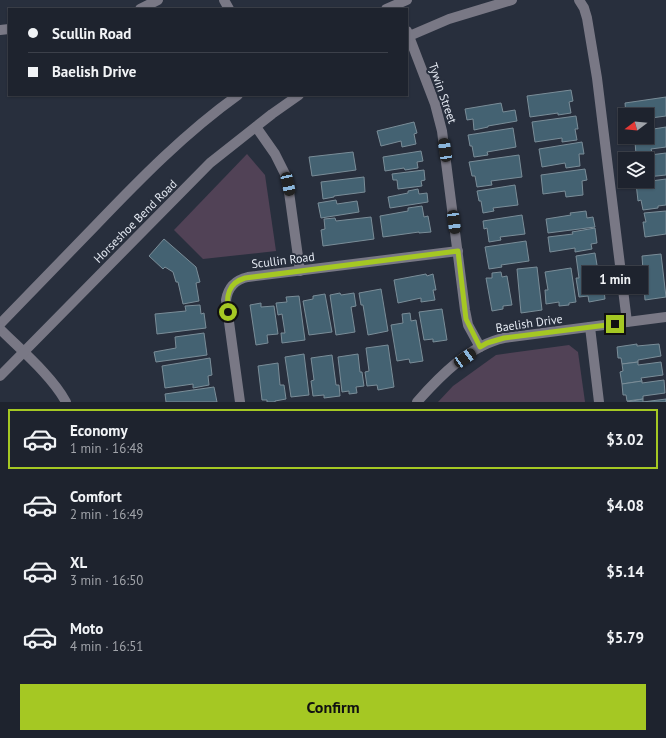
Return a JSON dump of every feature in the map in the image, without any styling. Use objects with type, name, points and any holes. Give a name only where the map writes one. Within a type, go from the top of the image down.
[{"type":"street","points":[[142,8],[158,0]]},
{"type":"street","points":[[397,7],[408,0]]},
{"type":"street","points":[[408,35],[449,19],[512,0]]},
{"type":"street","points":[[578,0],[584,8],[588,18]]},
{"type":"street","points":[[590,0],[588,18],[627,322]]},
{"type":"street","name":"Tywin Street","points":[[408,35],[435,104],[442,130],[466,319],[480,347]]},
{"type":"street","name":"Horseshoe Bend Road","points":[[0,324],[155,165],[198,126],[237,96]]},
{"type":"street","name":"Horseshoe Bend Road","points":[[0,376],[23,351],[210,164],[292,97]]},
{"type":"street","points":[[256,127],[275,154],[286,176],[290,192],[300,271]]},
{"type":"street","name":"Scullin Road","points":[[240,402],[226,300],[229,290],[234,283],[245,278],[458,251]]},
{"type":"street","name":"Baelish Drive","points":[[417,402],[439,378],[487,343],[504,338],[666,317]]},
{"type":"street","points":[[590,327],[599,402]]},
{"type":"street","points":[[0,329],[23,351],[56,388],[66,402]]},
{"type":"shaded area","points":[[247,154],[265,175],[276,251],[203,259],[174,230]]},
{"type":"shaded area","points":[[569,345],[578,352],[585,402],[438,402],[453,386],[496,355]]},
{"type":"building","points":[[571,90],[573,101],[569,102],[571,113],[558,115],[558,113],[530,117],[527,96]]},
{"type":"building","points":[[666,97],[666,116],[654,118],[654,108],[625,108],[625,103]]},
{"type":"building","points":[[501,103],[503,112],[515,110],[517,121],[474,130],[473,119],[467,120],[465,109]]},
{"type":"building","points":[[576,116],[578,129],[575,129],[577,140],[562,142],[562,138],[535,142],[532,122]]},
{"type":"building","points":[[414,122],[417,133],[414,134],[416,144],[402,147],[401,141],[381,146],[377,131]]},
{"type":"building","points":[[666,127],[666,147],[651,149],[652,152],[636,152],[635,144],[654,144],[654,129]]},
{"type":"building","points":[[513,128],[516,147],[487,152],[488,155],[474,157],[468,135]]},
{"type":"building","points":[[582,142],[584,154],[579,154],[580,166],[566,168],[565,163],[542,167],[539,149]]},
{"type":"building","points":[[421,151],[423,161],[417,162],[418,168],[405,170],[404,168],[385,171],[383,157]]},
{"type":"building","points":[[353,152],[356,170],[312,176],[309,157]]},
{"type":"building","points":[[666,153],[666,175],[654,176],[654,154]]},
{"type":"building","points":[[519,155],[522,177],[491,181],[492,185],[477,187],[475,176],[472,176],[469,162]]},
{"type":"building","points":[[585,169],[587,180],[582,181],[583,195],[566,197],[565,191],[543,194],[541,175]]},
{"type":"building","points":[[424,170],[425,180],[421,181],[422,186],[398,189],[397,180],[393,180],[392,174]]},
{"type":"building","points":[[364,177],[365,192],[323,199],[321,182]]},
{"type":"building","points":[[666,179],[666,205],[658,206],[658,208],[643,210],[641,200],[638,201],[637,188],[654,188],[654,181]]},
{"type":"building","points":[[515,185],[518,205],[493,208],[494,211],[483,213],[481,201],[479,201],[477,191]]},
{"type":"building","points":[[418,189],[419,194],[427,193],[428,202],[390,208],[388,197],[408,193],[408,191]]},
{"type":"building","points":[[336,200],[337,204],[357,201],[359,212],[321,218],[318,203]]},
{"type":"building","points":[[422,206],[424,217],[428,216],[431,232],[419,232],[383,237],[380,216],[408,211],[408,208]]},
{"type":"building","points":[[586,211],[587,218],[593,217],[595,227],[548,233],[546,219]]},
{"type":"building","points":[[666,211],[666,234],[645,237],[643,222],[646,222],[644,213]]},
{"type":"building","points":[[522,215],[525,234],[500,237],[501,240],[489,242],[487,228],[484,229],[483,221]]},
{"type":"building","points":[[371,217],[374,239],[323,246],[321,230],[325,229],[324,219],[335,218],[336,221]]},
{"type":"building","points":[[595,228],[597,243],[591,244],[592,249],[575,252],[575,248],[550,252],[548,237],[573,234],[572,232]]},
{"type":"building","points":[[164,239],[196,267],[200,282],[196,283],[199,301],[183,304],[178,282],[176,282],[173,272],[165,267],[163,269],[149,256]]},
{"type":"building","points":[[526,241],[529,261],[501,265],[502,267],[489,269],[485,247]]},
{"type":"building","points":[[595,253],[600,283],[603,282],[605,299],[589,302],[588,296],[579,297],[576,278],[579,278],[576,256]]},
{"type":"building","points":[[661,254],[666,297],[645,300],[642,256]]},
{"type":"building","points":[[537,267],[542,310],[521,313],[517,269]]},
{"type":"building","points":[[571,268],[576,302],[569,303],[569,305],[559,306],[559,302],[546,304],[545,290],[548,290],[545,272]]},
{"type":"building","points":[[501,272],[502,277],[507,276],[512,305],[503,306],[503,309],[492,311],[486,278],[492,278],[492,273]]},
{"type":"building","points":[[426,274],[427,276],[433,274],[436,290],[433,290],[435,300],[421,302],[421,298],[398,303],[394,280]]},
{"type":"building","points":[[381,289],[388,331],[368,335],[363,305],[361,305],[359,293]]},
{"type":"building","points":[[340,293],[341,295],[354,293],[356,306],[351,307],[355,332],[336,335],[330,295]]},
{"type":"building","points":[[325,294],[332,332],[309,335],[303,301],[313,299],[313,296]]},
{"type":"building","points":[[299,296],[305,340],[282,343],[281,333],[285,333],[282,314],[278,315],[276,303],[287,302],[286,297]]},
{"type":"building","points":[[261,303],[261,307],[274,306],[278,334],[267,335],[268,343],[256,345],[250,305]]},
{"type":"building","points":[[200,305],[201,314],[204,313],[206,328],[157,334],[155,314],[186,311],[185,306]]},
{"type":"building","points":[[442,309],[447,340],[433,342],[433,339],[424,340],[419,312]]},
{"type":"building","points":[[410,313],[411,321],[416,320],[423,361],[410,363],[409,359],[397,361],[391,325],[403,323],[402,314]]},
{"type":"building","points":[[204,333],[207,355],[156,362],[154,352],[176,348],[175,337]]},
{"type":"building","points":[[637,344],[637,346],[659,344],[661,356],[638,360],[638,362],[622,364],[621,358],[618,358],[617,347]]},
{"type":"building","points":[[388,345],[394,387],[378,390],[377,385],[367,386],[365,372],[369,371],[366,348]]},
{"type":"building","points":[[304,354],[309,395],[291,397],[285,357]]},
{"type":"building","points":[[358,354],[360,372],[362,372],[364,386],[356,387],[357,393],[349,394],[349,391],[342,392],[338,357]]},
{"type":"building","points":[[332,355],[336,385],[339,385],[340,396],[324,398],[324,395],[313,396],[311,381],[314,380],[311,358]]},
{"type":"building","points":[[210,358],[212,375],[208,376],[209,385],[193,388],[193,384],[165,388],[162,366]]},
{"type":"building","points":[[638,362],[638,365],[661,362],[663,375],[641,378],[642,381],[622,384],[620,372],[623,371],[622,364]]},
{"type":"building","points":[[278,363],[280,385],[284,385],[286,399],[275,402],[267,402],[267,400],[262,400],[258,366]]},
{"type":"building","points":[[664,380],[665,393],[643,396],[643,399],[627,401],[626,395],[623,395],[622,384]]},
{"type":"building","points":[[214,387],[217,402],[166,402],[165,394]]},
{"type":"building","points":[[643,399],[643,402],[627,402]]},
{"type":"building","points":[[666,399],[666,402],[643,402]]},
{"type":"route","points":[[228,312],[226,300],[230,287],[239,280],[248,277],[458,251],[466,319],[480,347],[487,343],[504,338],[615,324]]}]
